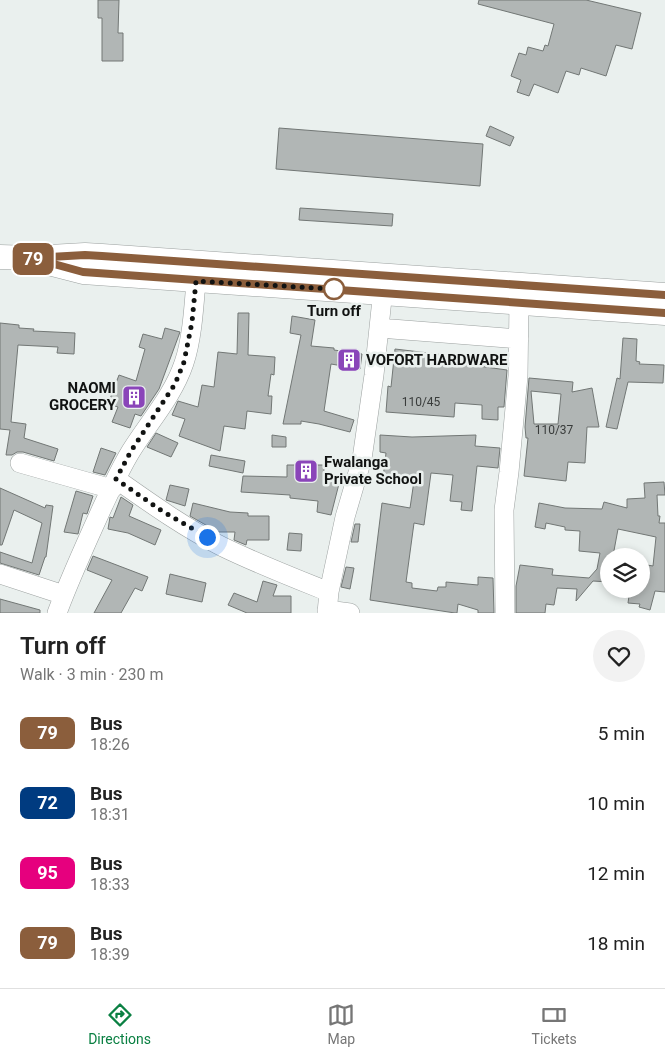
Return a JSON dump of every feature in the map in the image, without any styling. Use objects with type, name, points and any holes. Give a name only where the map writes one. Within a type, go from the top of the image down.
[{"type":"main road","points":[[0,256],[32,258],[85,255],[384,284],[519,302],[665,313]]},
{"type":"main road","points":[[32,258],[83,272],[196,281],[384,284],[665,295]]},
{"type":"street","points":[[57,613],[114,484],[131,451],[175,384],[184,362],[192,322],[196,281]]},
{"type":"street","points":[[350,613],[327,612],[329,592],[345,517],[362,459],[384,284]]},
{"type":"street","points":[[505,613],[504,510],[516,408],[519,302]]},
{"type":"street","points":[[379,328],[519,339]]},
{"type":"street","points":[[20,464],[114,484],[222,546],[329,592]]},
{"type":"street","points":[[0,574],[64,595]]},
{"type":"building","points":[[98,0],[119,0],[118,33],[123,33],[123,61],[102,61],[102,18],[98,18]]},
{"type":"building","points":[[479,0],[586,0],[641,13],[632,49],[616,45],[606,76],[581,68],[579,75],[566,71],[558,93],[534,84],[529,96],[517,92],[521,80],[511,76],[519,53],[526,55],[528,47],[543,51],[545,45],[548,46],[554,24],[478,4]]},
{"type":"building","points":[[490,126],[514,137],[510,146],[486,136]]},
{"type":"building","points":[[279,128],[483,144],[480,186],[276,169]]},
{"type":"building","points":[[300,208],[393,214],[392,226],[299,220]]},
{"type":"building","points":[[238,313],[249,313],[248,355],[275,357],[274,375],[271,374],[268,396],[272,396],[271,414],[247,411],[245,429],[224,426],[220,451],[179,436],[185,419],[172,415],[178,401],[198,407],[202,385],[214,387],[218,352],[237,354]]},
{"type":"building","points":[[292,316],[315,320],[311,346],[334,348],[334,350],[362,354],[360,369],[331,364],[324,411],[354,420],[350,432],[301,421],[301,424],[283,424],[301,335],[290,333]]},
{"type":"building","points":[[0,323],[19,325],[19,328],[34,329],[33,331],[75,333],[74,354],[57,353],[58,347],[18,345],[11,422],[26,424],[24,438],[58,449],[54,461],[23,452],[6,455],[10,430],[0,429]]},
{"type":"building","points":[[165,328],[180,332],[159,389],[141,416],[135,414],[130,428],[112,422],[118,407],[108,404],[119,375],[136,381],[145,349],[139,347],[143,334],[162,339]]},
{"type":"building","points":[[623,338],[637,339],[636,361],[640,362],[639,364],[664,365],[663,383],[628,382],[617,429],[606,427],[617,378],[620,379]]},
{"type":"building","points":[[395,349],[471,358],[471,365],[507,370],[504,407],[498,407],[498,420],[482,419],[482,405],[455,403],[454,417],[386,412],[388,386],[391,387]]},
{"type":"building","points":[[529,378],[573,382],[572,392],[592,388],[599,427],[587,427],[585,463],[568,462],[566,481],[524,476],[528,438],[526,438],[525,427]],"holes":[[[531,391],[561,394],[558,424],[534,424]]]},
{"type":"building","points":[[156,433],[178,443],[171,457],[147,447]]},
{"type":"building","points":[[272,435],[286,437],[286,447],[272,447]]},
{"type":"building","points":[[380,435],[412,437],[476,435],[475,446],[500,448],[498,468],[477,466],[472,511],[461,510],[462,502],[450,501],[453,475],[431,473],[424,525],[414,523],[406,582],[412,583],[412,588],[437,591],[438,587],[446,587],[446,582],[478,585],[478,577],[493,578],[494,613],[478,613],[478,610],[458,604],[457,613],[455,613],[370,600],[382,503],[410,508],[414,481],[383,478],[386,453],[380,452]]},
{"type":"building","points":[[101,448],[116,453],[105,475],[93,472]]},
{"type":"building","points":[[211,455],[245,461],[243,473],[209,466]]},
{"type":"building","points":[[287,465],[324,465],[324,472],[341,476],[331,515],[317,512],[318,501],[290,498],[290,495],[241,492],[243,476],[287,477]]},
{"type":"building","points":[[664,482],[665,495],[657,495],[659,523],[665,523],[665,592],[655,591],[650,610],[639,607],[640,604],[628,603],[629,598],[650,598],[650,566],[653,566],[656,537],[618,529],[614,548],[600,548],[600,553],[579,551],[580,531],[565,530],[565,527],[546,523],[545,529],[535,527],[539,503],[565,508],[602,509],[604,502],[627,508],[627,499],[645,498],[644,483]]},
{"type":"building","points":[[170,485],[189,489],[185,506],[166,500]]},
{"type":"building","points":[[0,488],[45,508],[46,505],[53,506],[46,557],[39,575],[0,563],[0,552],[32,563],[42,523],[14,510],[2,545],[0,545]]},
{"type":"building","points":[[76,491],[93,496],[87,514],[83,513],[78,534],[64,532]]},
{"type":"building","points":[[121,497],[133,505],[129,516],[161,530],[155,545],[128,533],[108,529],[110,517],[113,518]]},
{"type":"building","points":[[193,503],[230,512],[248,513],[248,516],[269,516],[269,540],[247,540],[246,545],[234,540],[235,532],[218,532],[190,516]]},
{"type":"building","points":[[355,524],[360,524],[358,542],[351,542]]},
{"type":"building","points":[[289,533],[302,534],[301,551],[287,550]]},
{"type":"building","points":[[600,553],[600,581],[593,581],[576,601],[577,589],[557,588],[554,605],[546,604],[545,613],[516,613],[516,586],[520,565],[553,569],[552,575],[589,578],[597,569]]},
{"type":"building","points":[[93,556],[148,577],[142,591],[135,588],[121,613],[94,613],[112,580],[87,570]]},
{"type":"building","points":[[346,567],[354,568],[350,589],[341,587]]},
{"type":"building","points":[[170,574],[206,583],[202,602],[166,594]]},
{"type":"building","points":[[263,581],[277,585],[273,596],[291,596],[291,613],[247,613],[228,605],[234,593],[257,602]]},
{"type":"building","points":[[0,599],[40,610],[40,613],[0,613]]},
{"type":"bus line","name":"79","points":[[665,295],[85,255],[32,258],[83,272],[665,313]]},
{"type":"place","name":"Turn off","points":[[334,289]]},
{"type":"place","name":"VOFORT HARDWARE","points":[[349,360]]},
{"type":"place","name":"NAOMI GROCERY","points":[[134,397]]},
{"type":"place","name":"Fwalanga Private School","points":[[306,471]]},
{"type":"route","points":[[207,537],[162,511],[116,479],[131,451],[163,405],[175,384],[184,362],[192,322],[196,281],[334,289]]}]
